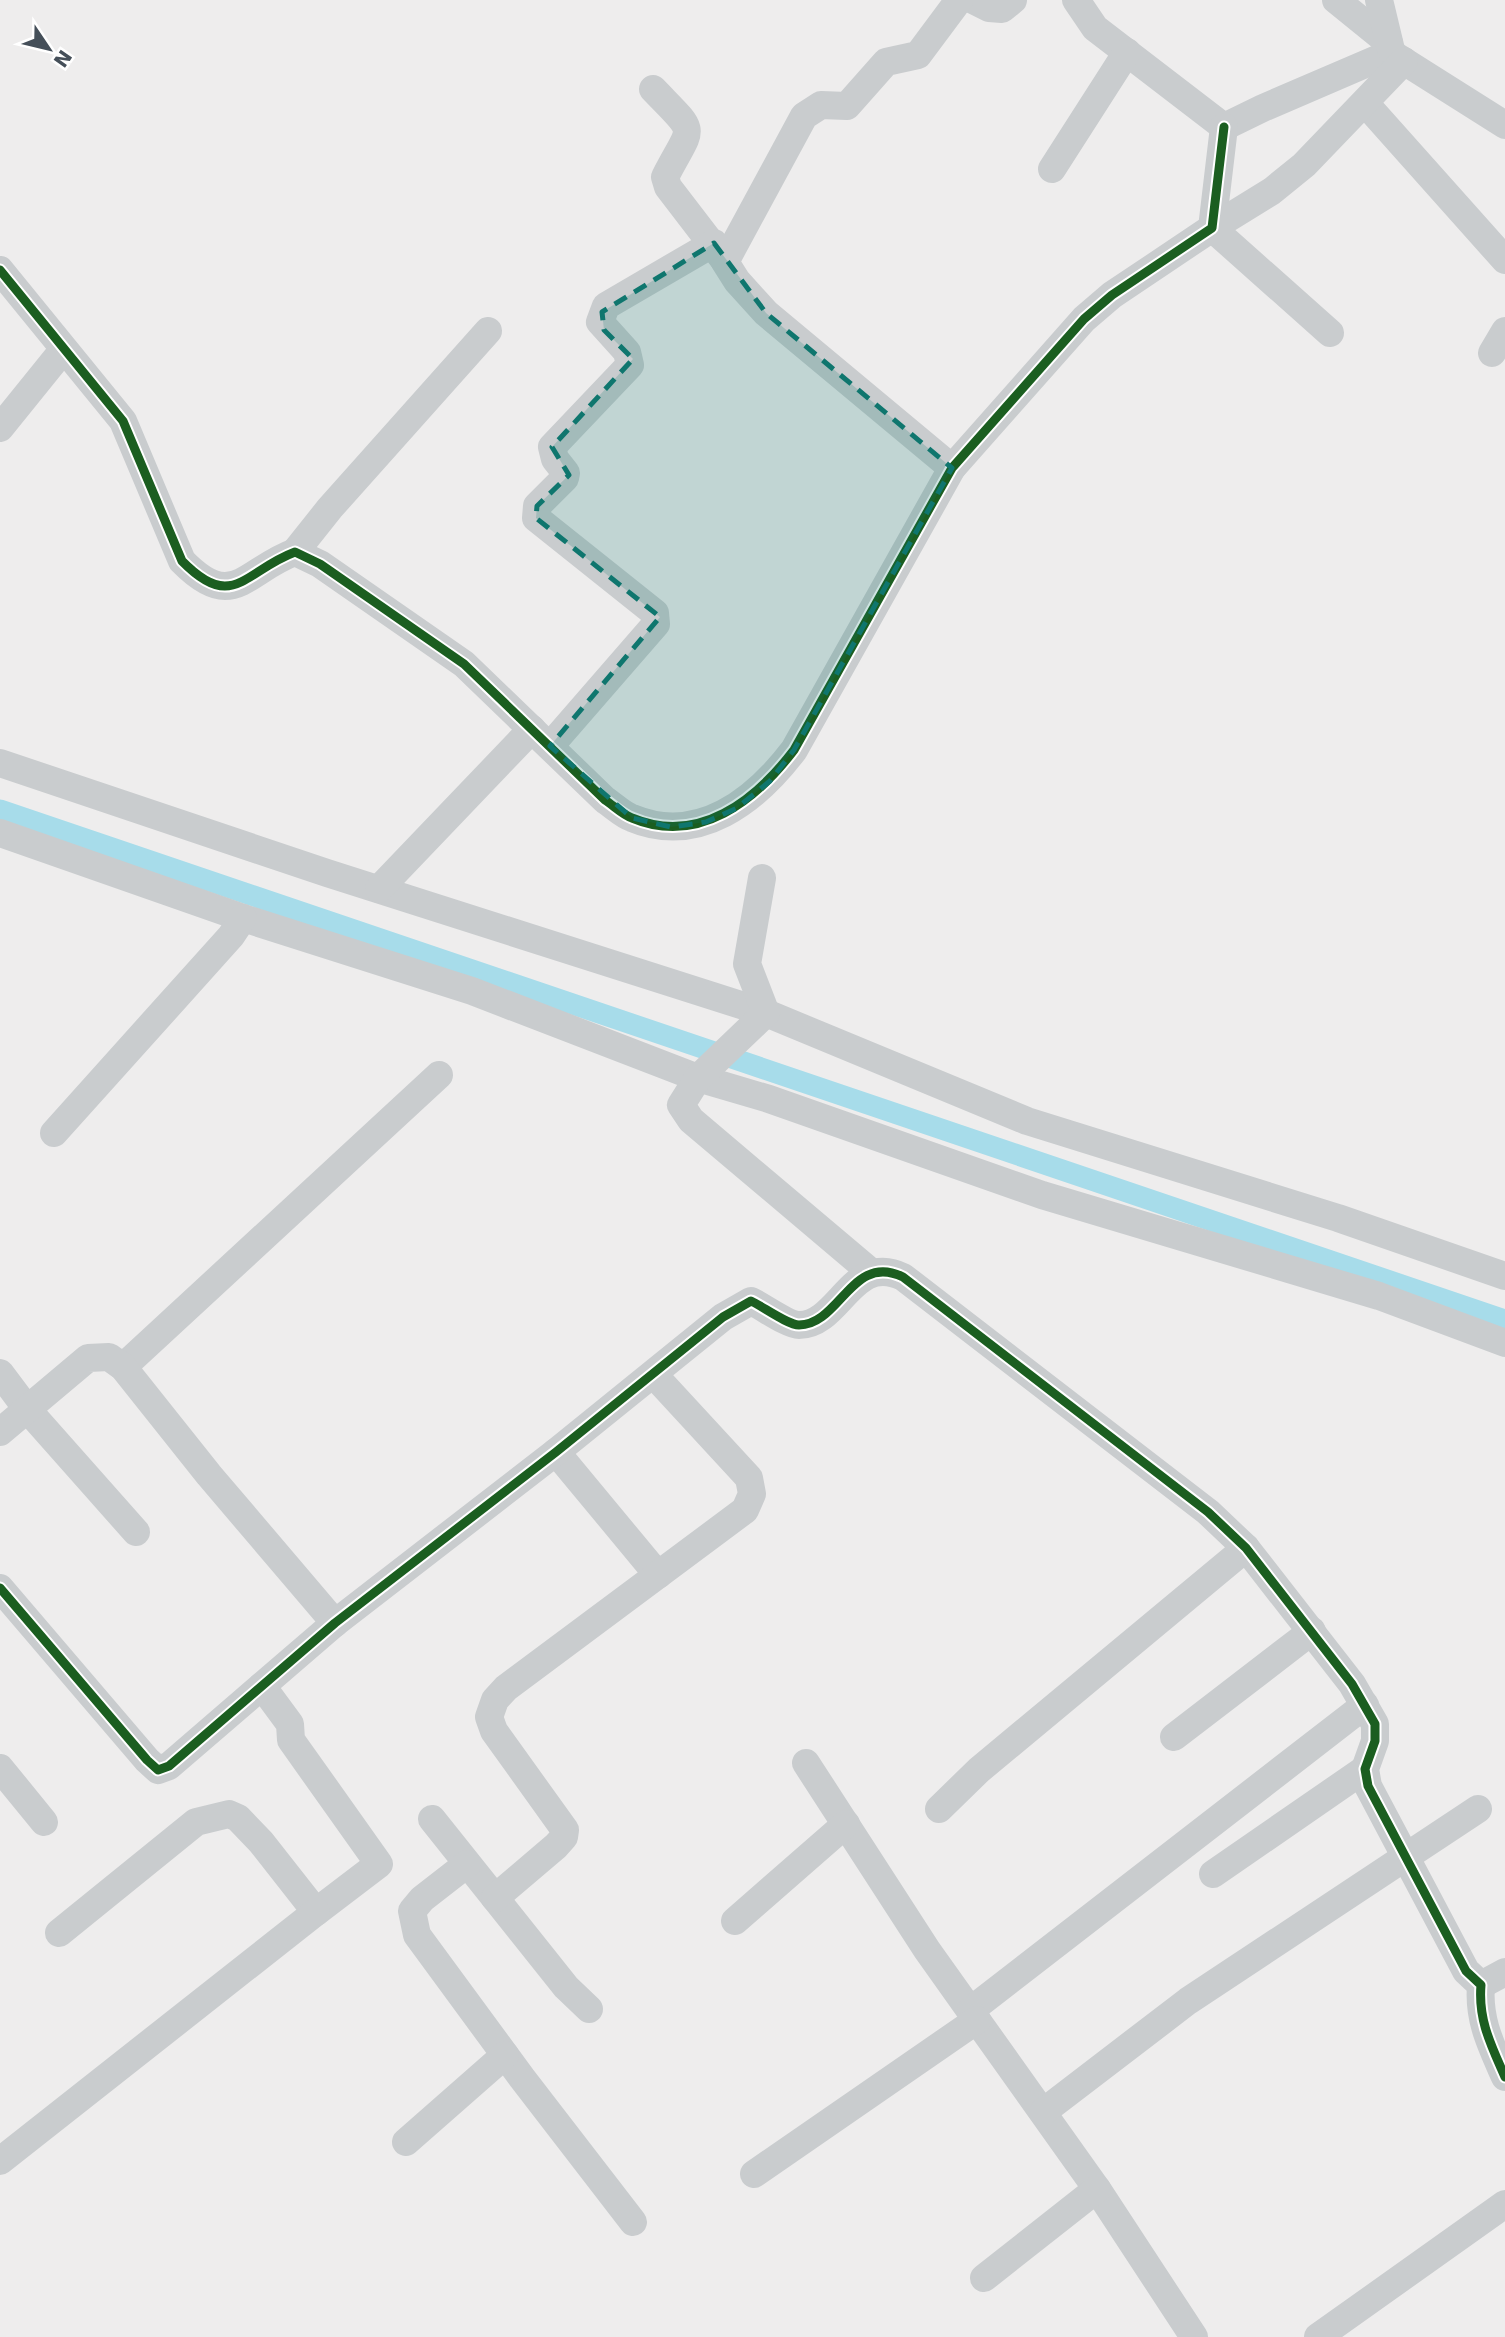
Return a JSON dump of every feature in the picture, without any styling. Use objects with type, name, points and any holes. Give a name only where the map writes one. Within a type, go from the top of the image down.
[{"type":"street","points":[[379,889],[541,738],[656,624],[655,614],[536,518],[534,511],[565,478],[566,473],[555,459],[552,447],[630,365],[627,352],[600,322],[606,306],[720,253],[804,116],[821,104],[847,106],[886,62],[918,55],[959,0]]},
{"type":"street","points":[[973,0],[989,8],[1002,9],[1013,0]]},
{"type":"street","points":[[1076,0],[1095,27],[1224,127]]},
{"type":"street","points":[[1336,0],[1395,52],[1505,125]]},
{"type":"street","points":[[295,552],[320,564],[464,664],[606,800],[632,818],[671,827],[706,822],[737,808],[770,781],[794,750],[952,468],[1084,319],[1112,295],[1272,191],[1312,157],[1365,103],[1395,52],[1379,0]]},
{"type":"street","points":[[1052,169],[1127,52]]},
{"type":"street","points":[[1224,127],[1395,52]]},
{"type":"street","points":[[653,89],[687,124],[685,145],[665,177],[668,187],[720,253],[744,289],[766,313],[952,468]]},
{"type":"street","points":[[1365,103],[1505,260]]},
{"type":"street","points":[[1212,228],[1224,127]]},
{"type":"street","points":[[1212,228],[1330,333]]},
{"type":"street","points":[[0,270],[123,421],[182,561],[199,578],[222,588],[243,583],[275,559],[295,552],[330,508],[488,331]]},
{"type":"street","points":[[0,428],[63,350]]},
{"type":"street","points":[[0,763],[760,1018],[1027,1121],[1338,1218],[1505,1276]]},
{"type":"street","points":[[0,833],[243,918],[472,991],[705,1071],[769,1099],[1042,1195],[1379,1296],[1505,1343]]},
{"type":"street","points":[[760,1018],[747,964],[762,878]]},
{"type":"street","points":[[54,1133],[231,936],[243,918]]},
{"type":"street","points":[[760,1018],[705,1071],[681,1105],[691,1120],[872,1273]]},
{"type":"street","points":[[123,1367],[439,1075]]},
{"type":"street","points":[[0,1588],[158,1770],[169,1766],[335,1623],[556,1452],[723,1317],[751,1301],[796,1326],[809,1323],[872,1273],[891,1271],[904,1277],[1208,1512],[1246,1548],[1312,1631],[1375,1724],[1376,1741],[1365,1769],[1368,1786],[1403,1856],[1466,1971],[1493,1978],[1479,2010],[1505,2077]]},
{"type":"street","points":[[0,1432],[88,1358],[109,1357],[123,1367],[209,1475],[335,1623]]},
{"type":"street","points":[[0,1373],[27,1409],[136,1532]]},
{"type":"street","points":[[495,1898],[556,1846],[564,1838],[565,1830],[495,1731],[489,1717],[495,1700],[506,1688],[745,1510],[752,1494],[748,1478],[654,1374]]},
{"type":"street","points":[[556,1452],[658,1575]]},
{"type":"street","points":[[939,1809],[979,1770],[1246,1548]]},
{"type":"street","points":[[1174,1737],[1312,1631]]},
{"type":"street","points":[[0,2161],[379,1864],[291,1740],[290,1724],[262,1686]]},
{"type":"street","points":[[754,2174],[974,2015],[1364,1705]]},
{"type":"street","points":[[806,1763],[927,1950],[1097,2189],[1194,2337]]},
{"type":"street","points":[[0,1768],[44,1822]]},
{"type":"street","points":[[1213,1874],[1365,1769]]},
{"type":"street","points":[[1043,2112],[1188,2001],[1403,1856],[1478,1809]]},
{"type":"street","points":[[59,1933],[196,1822],[229,1814],[238,1818],[261,1842],[316,1912]]},
{"type":"street","points":[[432,1819],[566,1987],[589,2009]]},
{"type":"street","points":[[735,1921],[846,1824]]},
{"type":"street","points":[[467,1864],[412,1910],[417,1935],[633,2222]]},
{"type":"street","points":[[406,2142],[505,2055]]},
{"type":"street","points":[[984,2278],[1097,2189]]},
{"type":"street","points":[[1318,2337],[1505,2204]]},
{"type":"highlighted area","points":[[714,243],[766,313],[952,468],[794,750],[770,781],[737,808],[706,822],[671,827],[632,818],[550,746],[660,617],[536,518],[537,506],[569,475],[552,447],[633,359],[604,330],[602,312]]},
{"type":"waterway","points":[[0,810],[1505,1320]]},
{"type":"cycle path","points":[[0,270],[123,421],[182,561],[199,576],[214,584],[227,586],[238,583],[295,552],[320,564],[464,664],[618,810],[632,818],[657,825],[680,826],[703,822],[724,813],[744,801],[779,768],[794,750],[952,468],[1084,319],[1112,295],[1212,228],[1224,127]]},
{"type":"cycle path","points":[[0,1588],[158,1770],[169,1766],[335,1623],[556,1452],[723,1317],[751,1301],[794,1324],[813,1322],[825,1314],[858,1281],[871,1274],[886,1272],[903,1277],[1208,1512],[1246,1548],[1352,1684],[1375,1724],[1375,1741],[1365,1769],[1368,1786],[1466,1971],[1481,1985],[1484,2021],[1490,2043],[1505,2077]]}]
